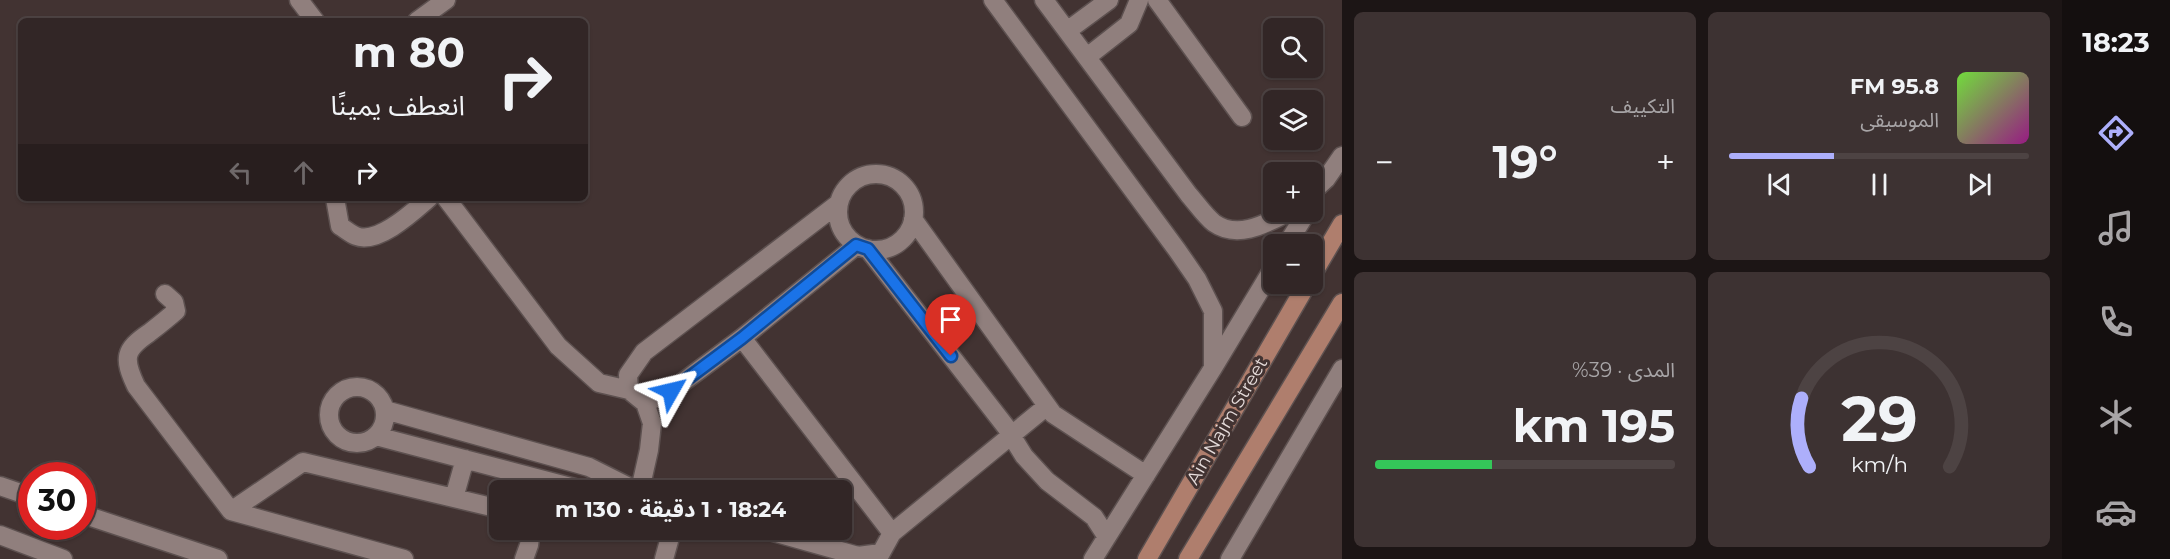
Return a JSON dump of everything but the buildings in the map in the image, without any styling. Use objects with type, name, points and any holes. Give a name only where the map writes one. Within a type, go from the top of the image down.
[{"type":"main road","points":[[1323,256],[1342,224]]},
{"type":"main road","name":"Ain Najm Street","points":[[1147,559],[1301,294]]},
{"type":"main road","name":"Ain Najm Street","points":[[1188,559],[1342,303]]},
{"type":"street","points":[[300,0],[313,18]]},
{"type":"street","points":[[421,18],[446,0]]},
{"type":"street","points":[[993,0],[1197,279],[1213,311],[1213,368]]},
{"type":"street","points":[[1044,0],[1189,195],[1214,223],[1231,231],[1260,226],[1268,222]]},
{"type":"street","points":[[1067,31],[1109,0]]},
{"type":"street","points":[[1087,57],[1129,24],[1139,0]]},
{"type":"street","points":[[1157,0],[1242,117]]},
{"type":"street","points":[[1323,184],[1342,156]]},
{"type":"street","points":[[629,390],[628,375],[644,351],[838,203],[848,187],[864,176],[876,174],[889,177],[901,184],[909,194],[913,206],[913,219],[909,231],[897,244],[880,250],[862,247],[671,391],[645,403]]},
{"type":"street","points":[[1323,182],[1326,179]]},
{"type":"street","points":[[336,201],[340,226],[358,237],[376,236],[401,221],[425,201]]},
{"type":"street","points":[[448,201],[558,346],[599,383],[629,390],[645,403],[652,423],[649,450],[640,480]]},
{"type":"street","points":[[838,203],[840,227],[847,237],[862,247],[1011,435],[1024,456],[1047,481],[1094,517],[1107,537]]},
{"type":"street","points":[[913,219],[1053,414],[1146,476]]},
{"type":"street","points":[[1093,559],[1263,285]]},
{"type":"street","points":[[165,294],[174,302],[176,311],[134,342],[128,355],[128,369],[136,386],[231,511],[404,559]]},
{"type":"street","points":[[742,338],[892,533]]},
{"type":"street","points":[[1230,559],[1342,369]]},
{"type":"street","points":[[360,387],[376,394],[385,410],[382,429],[376,436],[359,444],[341,439],[330,423],[330,405],[342,390],[360,387]]},
{"type":"street","points":[[801,540],[858,556],[882,556],[892,533],[1047,406]]},
{"type":"street","points":[[385,410],[589,467],[616,480]]},
{"type":"street","points":[[376,436],[544,480]]},
{"type":"street","points":[[454,498],[465,459]]},
{"type":"street","points":[[231,511],[303,462],[489,506]]},
{"type":"street","points":[[0,486],[18,492]]},
{"type":"street","points":[[96,519],[218,559]]},
{"type":"street","points":[[0,535],[63,559]]},
{"type":"street","points":[[524,559],[530,540]]},
{"type":"street","points":[[664,559],[669,540]]},
{"type":"route","points":[[671,391],[742,338],[856,245],[868,249],[951,356]]}]
